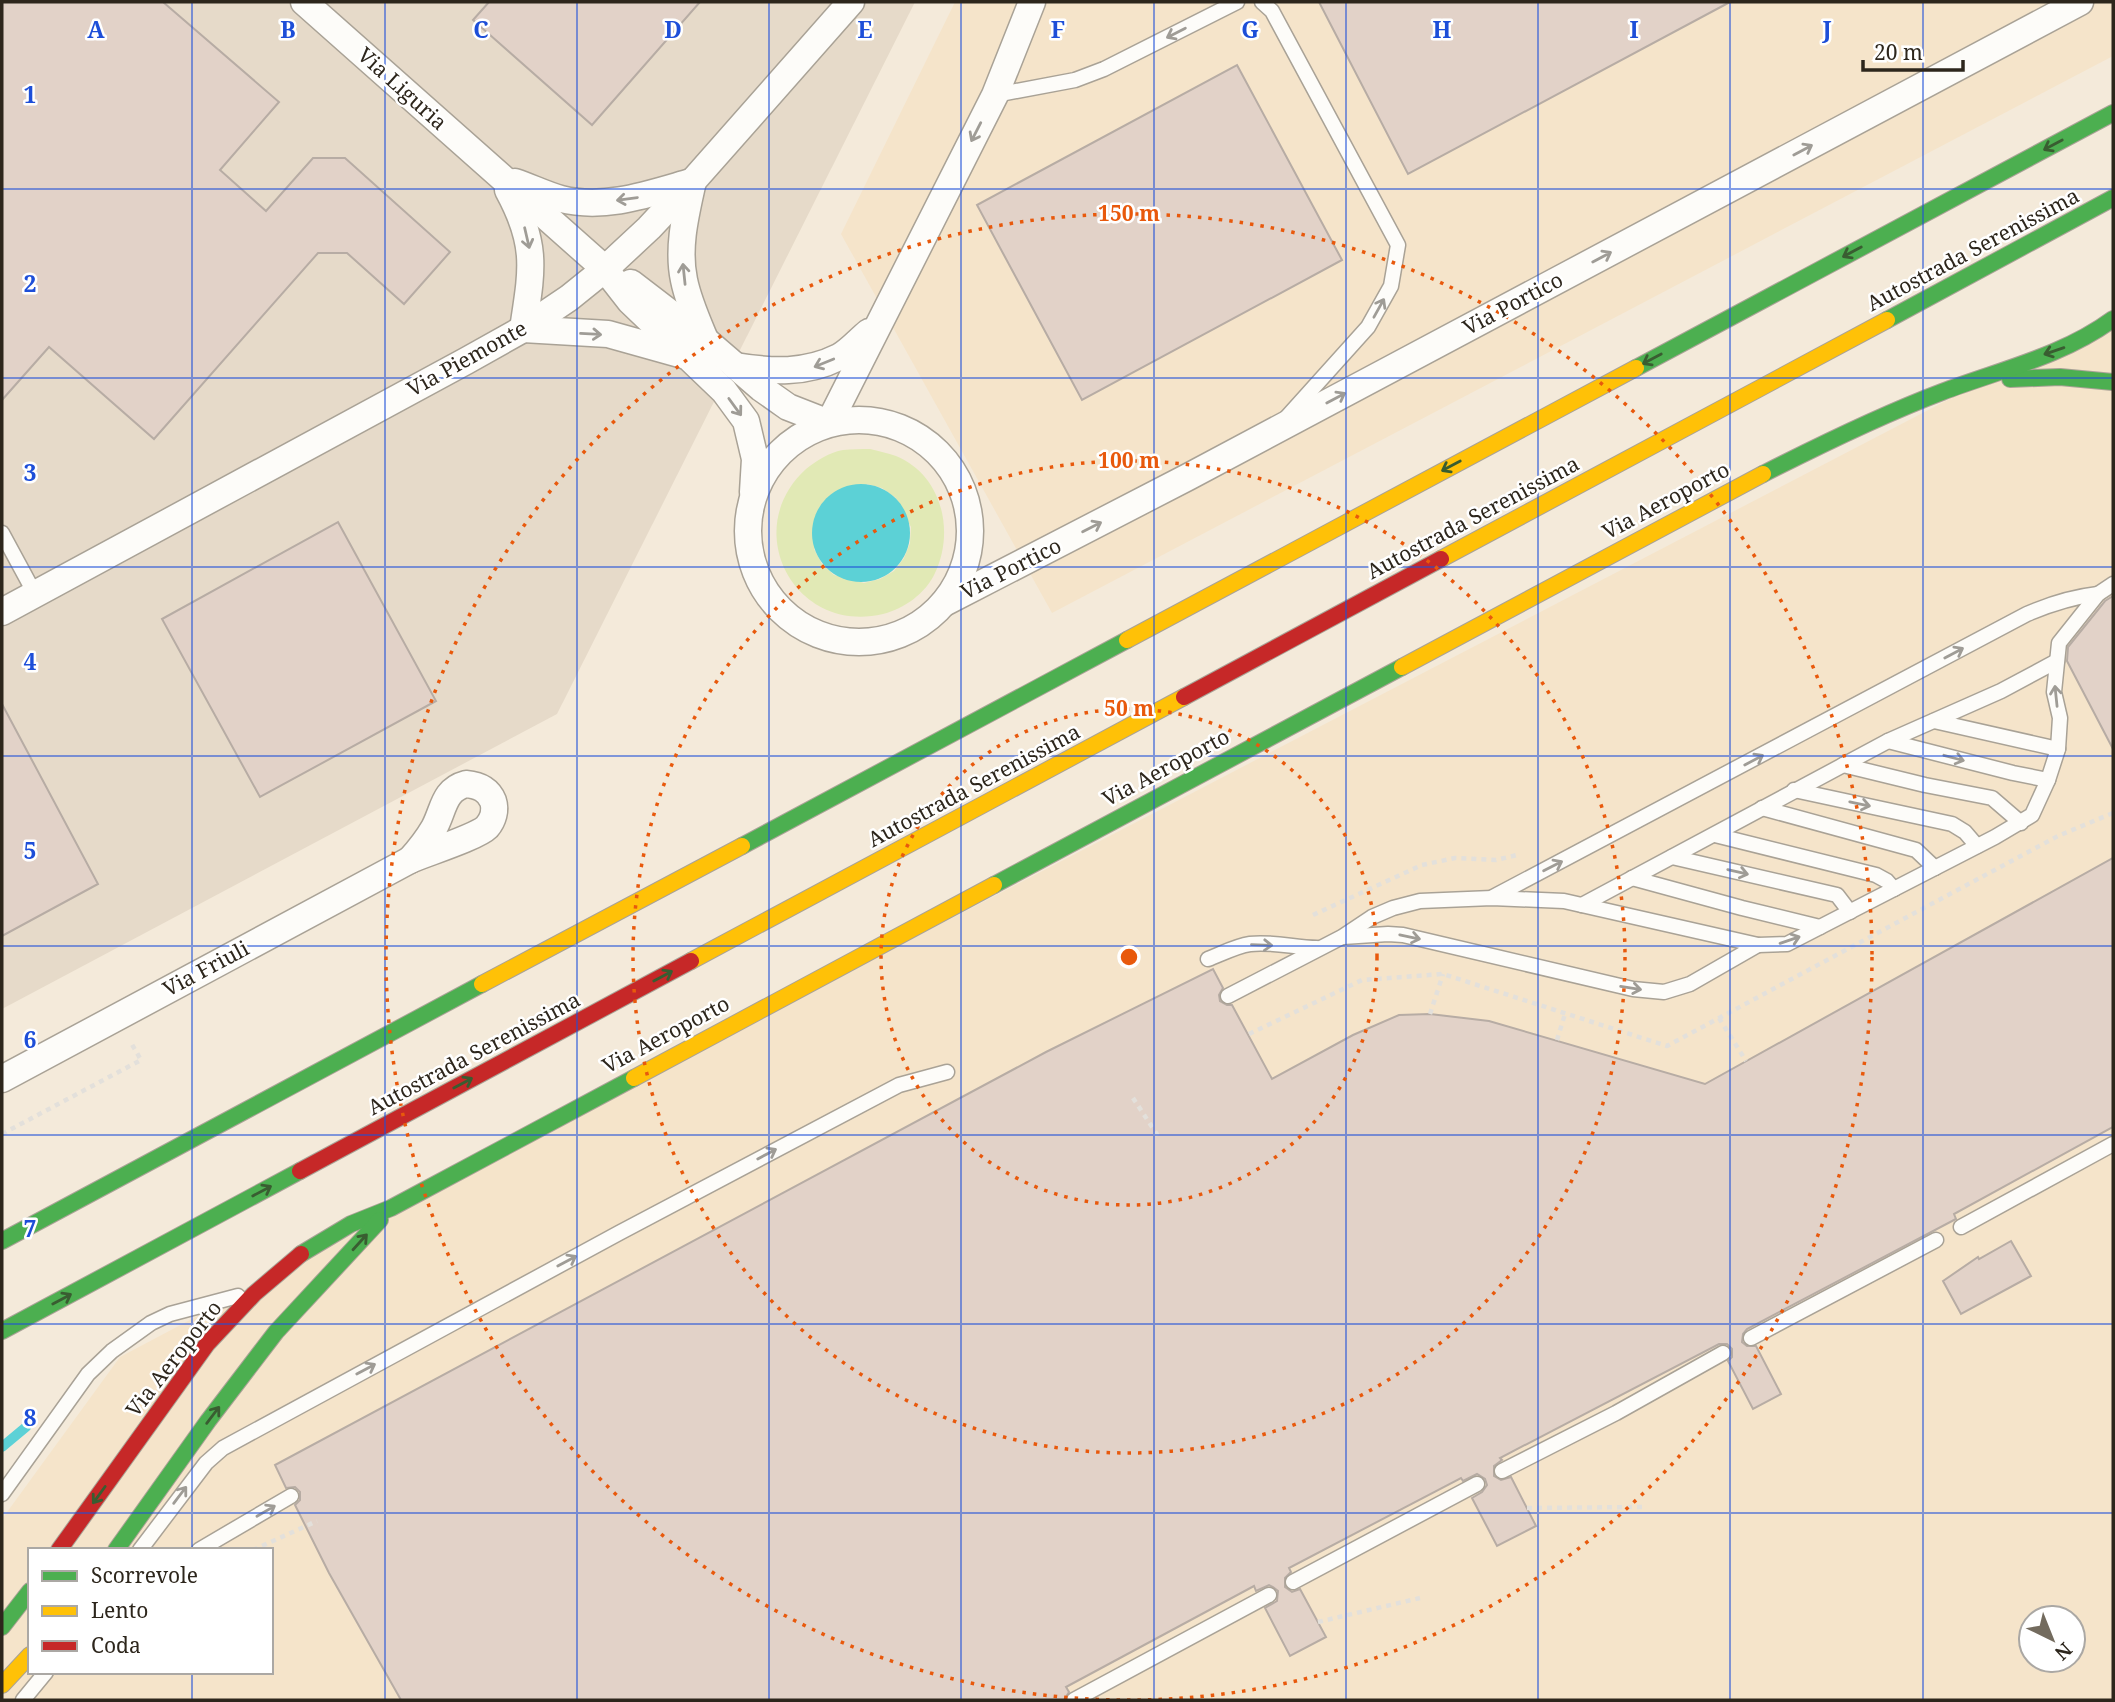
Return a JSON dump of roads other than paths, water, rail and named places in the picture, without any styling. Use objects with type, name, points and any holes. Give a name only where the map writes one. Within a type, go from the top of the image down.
[{"type":"main road","points":[[2,1241],[2113,113]]},
{"type":"main road","name":"Autostrada Serenissima","points":[[2,1331],[2113,198]]},
{"type":"main road","name":"Via Aeroporto","points":[[60,1548],[206,1345],[250,1298],[292,1261],[322,1241],[346,1227],[391,1208],[1745,483],[1860,425],[1969,381],[2079,343],[2113,319]]},
{"type":"main road","name":"Via Aeroporto","points":[[1969,381],[2060,377],[2113,382]]},
{"type":"main road","name":"Via Aeroporto","points":[[117,1548],[208,1421],[276,1332],[391,1208]]},
{"type":"main road","points":[[2,1627],[28,1594]]},
{"type":"main road","points":[[2,1685],[28,1657]]},
{"type":"street","name":"Via Liguria","points":[[304,2],[605,269],[630,301],[697,348],[736,366],[788,407],[829,423]]},
{"type":"street","name":"Via Piemonte","points":[[2,612],[523,329],[569,298],[649,228],[851,2]]},
{"type":"street","points":[[829,423],[995,95],[1032,2]]},
{"type":"street","name":"Via Portico","points":[[944,603],[1273,432],[2080,2]]},
{"type":"street","name":"Via Liguria","points":[[500,176],[562,199],[600,203],[643,196],[693,181],[684,223],[683,278],[692,310],[697,348],[746,421],[755,459],[753,497]]},
{"type":"street","name":"Via Liguria","points":[[500,176],[516,205],[527,234],[531,260],[523,329],[608,334],[697,348]]},
{"type":"street","points":[[736,366],[783,372],[811,368],[841,356],[878,323]]},
{"type":"street","points":[[869,420],[910,432],[930,445],[947,461],[960,483],[968,507],[971,533],[967,558],[958,582],[944,603],[926,620],[885,639],[845,642],[825,638],[804,629],[786,616],[763,589],[750,556],[747,526],[753,497],[764,472],[781,451],[803,434],[829,423],[869,420]]},
{"type":"street","name":"Via Friuli","points":[[2,1079],[410,860]]},
{"type":"lane","points":[[1018,37],[1046,2]]},
{"type":"lane","points":[[995,95],[1075,80],[1104,69],[1237,2]]},
{"type":"lane","points":[[1267,6],[1398,245],[1391,286],[1368,327],[1273,432]]},
{"type":"lane","points":[[2,533],[35,594]]},
{"type":"lane","points":[[1228,996],[1342,937],[1372,917],[1420,901],[1492,898],[1564,901],[1758,945],[1787,944],[2032,815],[2049,780],[2058,749],[2060,718],[2054,692],[2059,643],[2098,594],[2113,584]]},
{"type":"lane","points":[[1492,898],[2026,614],[2075,597],[2098,594]]},
{"type":"lane","points":[[1582,905],[1888,741],[2001,691],[2057,661]]},
{"type":"lane","points":[[1934,721],[2058,749]]},
{"type":"lane","points":[[1888,741],[2013,774],[2049,780]]},
{"type":"lane","points":[[1843,765],[1992,798],[2021,823]]},
{"type":"lane","points":[[1794,790],[1952,824],[1965,832],[1977,846]]},
{"type":"lane","points":[[1762,808],[1916,850],[1935,868]]},
{"type":"lane","points":[[1715,835],[1876,875],[1895,889]]},
{"type":"lane","points":[[1672,857],[1837,895],[1850,912]]},
{"type":"lane","points":[[1632,877],[1820,927]]},
{"type":"lane","points":[[1342,937],[1403,935],[1633,989],[1664,992],[1690,984],[1758,945]]},
{"type":"lane","points":[[1208,959],[1246,944],[1319,948]]},
{"type":"lane","points":[[141,1548],[206,1463],[223,1448],[887,1091],[947,1072]]},
{"type":"lane","points":[[1961,1227],[2113,1144]]},
{"type":"lane","points":[[1751,1338],[1936,1240]]},
{"type":"lane","points":[[2,1494],[88,1374],[112,1351],[151,1323],[170,1314],[228,1297],[250,1298]]},
{"type":"lane","points":[[1502,1471],[1616,1413],[1723,1353]]},
{"type":"lane","points":[[1293,1582],[1477,1484]]},
{"type":"lane","points":[[202,1548],[291,1496]]},
{"type":"lane","points":[[1074,1699],[1269,1595]]},
{"type":"lane","points":[[23,1700],[44,1674]]},
{"type":"water","points":[[861,484],[880,487],[896,498],[907,514],[910,533],[907,552],[896,568],[880,579],[861,582],[842,579],[826,568],[815,552],[812,533],[815,514],[826,498],[842,487]]},
{"type":"waterway","points":[[2,1447],[26,1427]]}]
